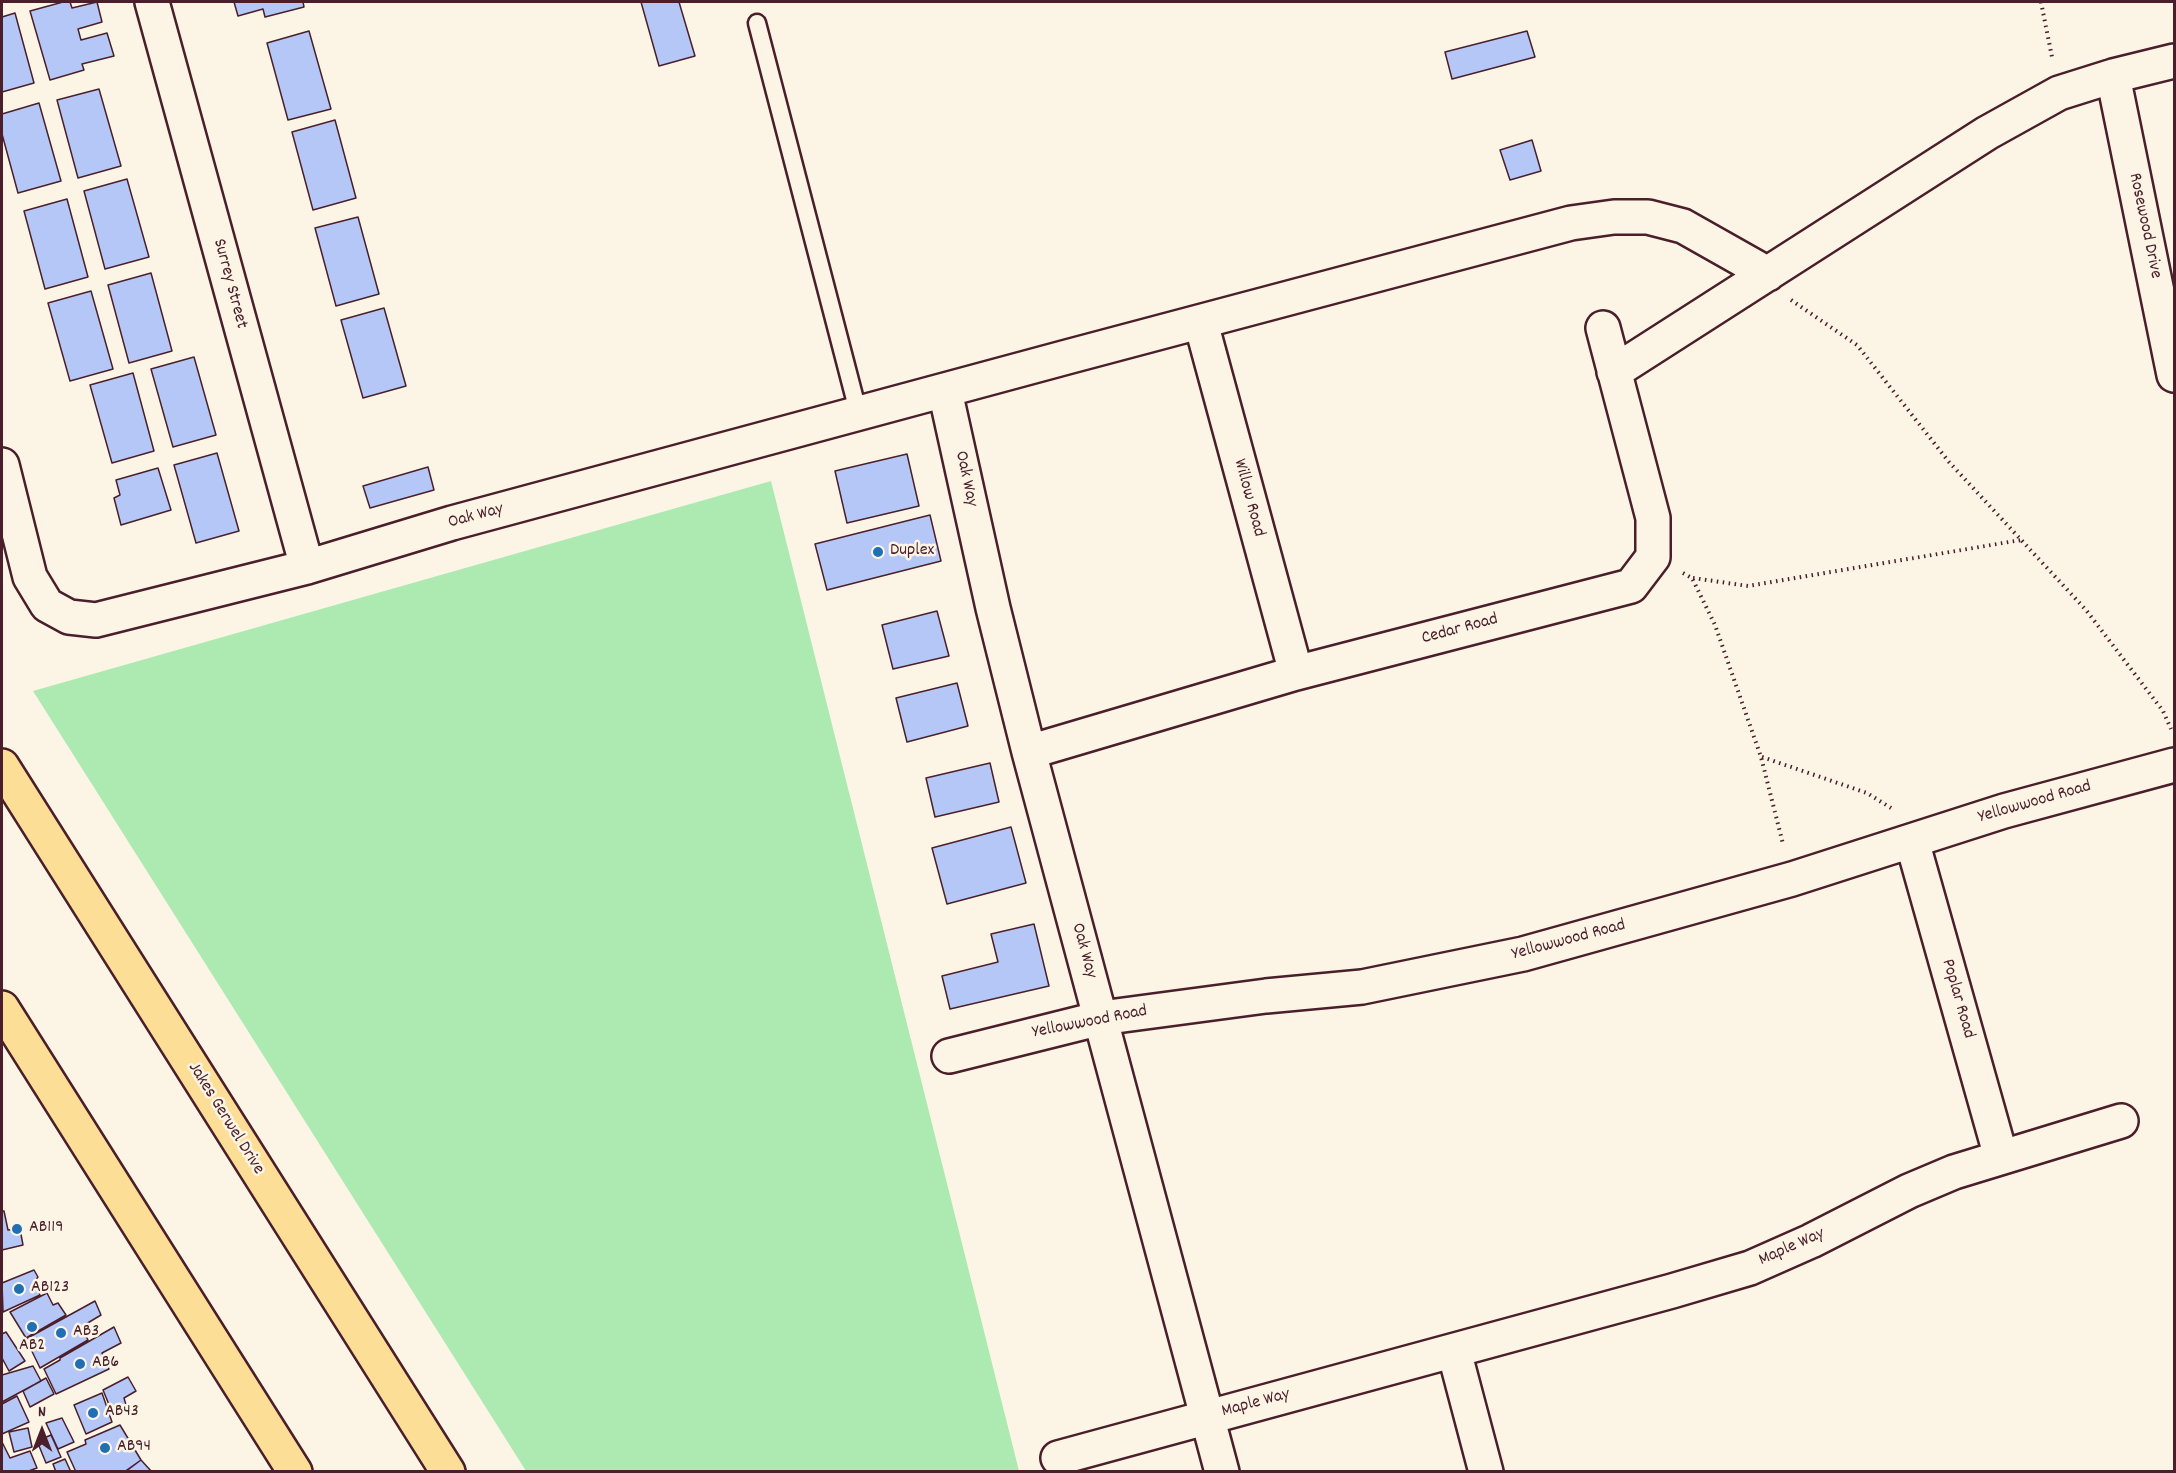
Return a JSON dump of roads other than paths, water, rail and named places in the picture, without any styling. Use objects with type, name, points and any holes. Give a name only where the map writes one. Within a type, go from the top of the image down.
[{"type":"main road","name":"Jakes Gerwel Drive","points":[[2,766],[448,1472]]},
{"type":"main road","points":[[2,1008],[291,1470]]},
{"type":"street","name":"Surrey Street","points":[[152,2],[307,567]]},
{"type":"street","points":[[1603,328],[1614,372],[1987,133],[2060,93],[2113,76],[2175,61]]},
{"type":"street","name":"Rosewood Drive","points":[[2113,76],[2175,375]]},
{"type":"street","points":[[945,391],[1571,224],[1614,217],[1648,217],[1683,226],[1768,274]]},
{"type":"street","name":"Willow Road","points":[[1201,323],[1296,673]]},
{"type":"street","name":"Cedar Road","points":[[1029,752],[1296,673],[1631,586],[1653,557],[1653,518],[1614,372]]},
{"type":"street","name":"Oak Way","points":[[2,465],[30,577],[47,605],[69,616],[96,620],[307,567],[452,524],[945,391],[993,608],[1029,752],[1222,1472]]},
{"type":"street","name":"Yellowwood Road","points":[[949,1056],[1101,1018],[1266,996],[1362,987],[1440,973],[1523,954],[1792,879],[2004,811],[2175,765]]},
{"type":"street","name":"Poplar Road","points":[[1912,841],[2001,1157]]},
{"type":"street","name":"Maple Way","points":[[1058,1458],[1750,1268],[1811,1241],[1909,1191],[1954,1172],[2121,1121]]},
{"type":"street","points":[[1454,1351],[1486,1472]]},
{"type":"lane","points":[[757,23],[859,415]]},
{"type":"place","name":"Duplex","points":[[878,552]]},
{"type":"place","name":"AB119","points":[[17,1229]]},
{"type":"place","name":"AB123","points":[[19,1289]]},
{"type":"place","name":"AB2","points":[[32,1327]]},
{"type":"place","name":"AB3","points":[[61,1333]]},
{"type":"place","name":"AB6","points":[[80,1364]]},
{"type":"place","name":"AB43","points":[[93,1413]]},
{"type":"place","name":"AB94","points":[[105,1448]]}]
